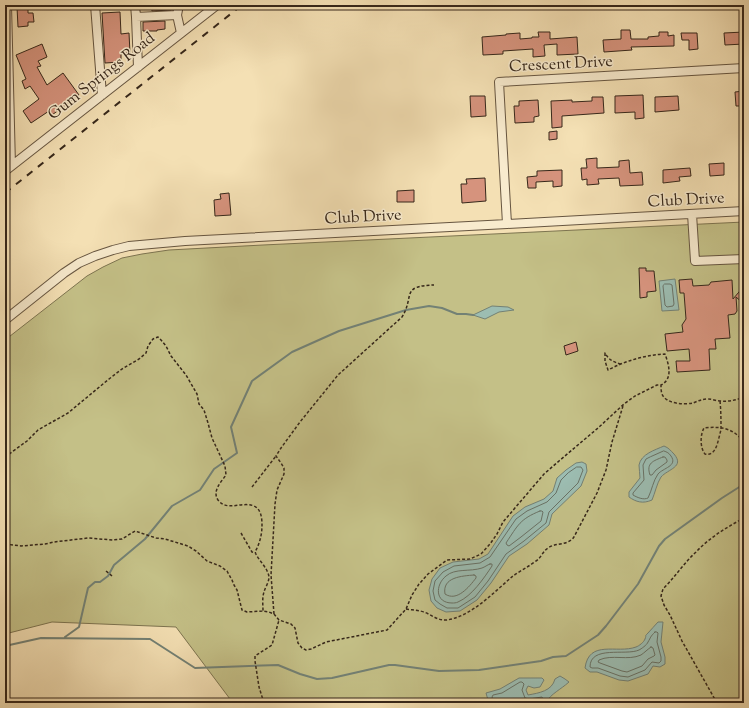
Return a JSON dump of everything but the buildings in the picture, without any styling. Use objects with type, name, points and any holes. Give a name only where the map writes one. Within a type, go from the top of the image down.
[{"type":"street","points":[[7,5],[8,169]]},
{"type":"street","points":[[95,5],[102,95]]},
{"type":"street","points":[[135,5],[138,66]]},
{"type":"street","points":[[179,5],[177,15],[181,33]]},
{"type":"street","name":"Gum Springs Road","points":[[8,169],[217,5]]},
{"type":"street","points":[[136,17],[177,15]]},
{"type":"street","name":"Crescent Drive","points":[[507,224],[499,82],[744,68]]},
{"type":"street","name":"Club Drive","points":[[5,320],[64,273],[79,263],[95,256],[129,246],[185,240],[744,211]]},
{"type":"street","points":[[692,214],[695,261],[744,258]]},
{"type":"path","points":[[252,487],[300,422],[338,375],[402,317],[406,310],[412,289],[434,285]]},
{"type":"path","points":[[5,457],[27,441],[38,430],[68,413],[109,378],[140,359],[146,353],[152,339],[158,337],[166,346],[170,356],[186,375],[197,394],[199,404],[204,410],[212,438],[225,466],[226,475],[216,491],[216,497],[221,503],[228,506],[246,505],[254,506],[260,510],[262,530],[259,545],[255,552],[256,554]]},
{"type":"path","points":[[5,544],[21,546],[88,538],[113,540],[122,539],[135,531],[188,546],[207,561],[220,566],[227,571],[237,590],[242,610],[247,612],[263,611],[274,614],[279,620],[291,624],[295,628],[298,643],[306,650],[326,642],[387,630],[406,609],[412,595],[428,574],[447,560],[470,558],[481,554],[490,544],[510,513],[544,474],[624,404],[635,396],[657,385],[665,383],[669,376],[669,365],[665,354],[655,355],[621,364],[608,370],[605,360],[605,353],[608,359],[621,364]]},
{"type":"path","points":[[660,385],[662,395],[666,399],[681,404],[692,403],[701,399],[732,402],[744,397]]},
{"type":"path","points":[[720,401],[721,428],[715,451],[708,455],[703,452],[702,430],[704,428],[721,428],[735,432],[742,439],[744,444]]},
{"type":"path","points":[[406,609],[417,610],[442,620],[449,620],[464,614],[478,606],[513,576],[537,561],[548,548],[571,540],[597,493],[606,470],[612,442],[624,404]]},
{"type":"path","points":[[274,614],[272,575],[275,504],[277,490],[284,474],[284,468],[276,456]]},
{"type":"path","points":[[717,703],[682,641],[661,596],[664,589],[695,552],[734,523],[744,518]]},
{"type":"path","points":[[241,533],[252,552],[256,554],[265,568],[269,577],[263,594],[263,611]]},
{"type":"path","points":[[106,571],[112,576]]},
{"type":"path","points":[[264,703],[259,687],[255,656],[272,645],[279,620]]},
{"type":"shaded area","points":[[744,222],[744,703],[233,703],[176,627],[52,622],[5,634],[5,340],[87,276],[103,267],[122,258],[169,250]]},
{"type":"water","points":[[675,279],[679,310],[662,311],[659,281]]},
{"type":"water","points":[[492,306],[508,307],[514,310],[499,312],[485,319],[473,315]]},
{"type":"water","points":[[664,446],[668,448],[677,458],[677,465],[661,477],[652,500],[643,502],[632,499],[629,497],[629,492],[640,478],[640,461],[645,455]]},
{"type":"water","points":[[582,462],[586,464],[587,471],[581,486],[552,514],[549,525],[527,544],[509,556],[491,583],[477,600],[460,611],[446,612],[437,608],[431,601],[429,590],[432,579],[440,568],[453,562],[479,559],[488,554],[513,516],[525,507],[544,499],[553,491],[557,478],[576,463]]},
{"type":"water","points":[[5,591],[8,597],[9,608],[5,611]]},
{"type":"water","points":[[658,622],[663,622],[661,642],[665,657],[665,664],[660,667],[653,666],[648,674],[628,681],[619,680],[597,672],[590,672],[585,668],[592,653],[598,650],[629,649],[639,646],[644,641],[646,635]]},
{"type":"water","points":[[560,676],[569,682],[553,694],[545,703],[494,703],[488,700],[486,693],[500,689],[519,678],[542,678],[544,680],[540,687],[534,688],[528,686],[526,690],[528,695],[548,689],[555,679]]},
{"type":"waterway","points":[[65,637],[79,627],[88,588],[95,582],[100,582],[108,576],[114,565],[145,539],[172,506],[200,490],[214,469],[237,453],[231,427],[252,381],[292,352],[339,331],[406,310],[429,306],[442,308],[457,314],[473,315]]},
{"type":"waterway","points":[[5,646],[41,638],[150,639],[195,668],[278,665],[317,679],[332,678],[389,665],[439,671],[479,670],[566,656],[598,635],[606,626],[638,584],[659,546],[665,539],[744,484]]},
{"type":"railway","points":[[5,193],[242,5]]}]
